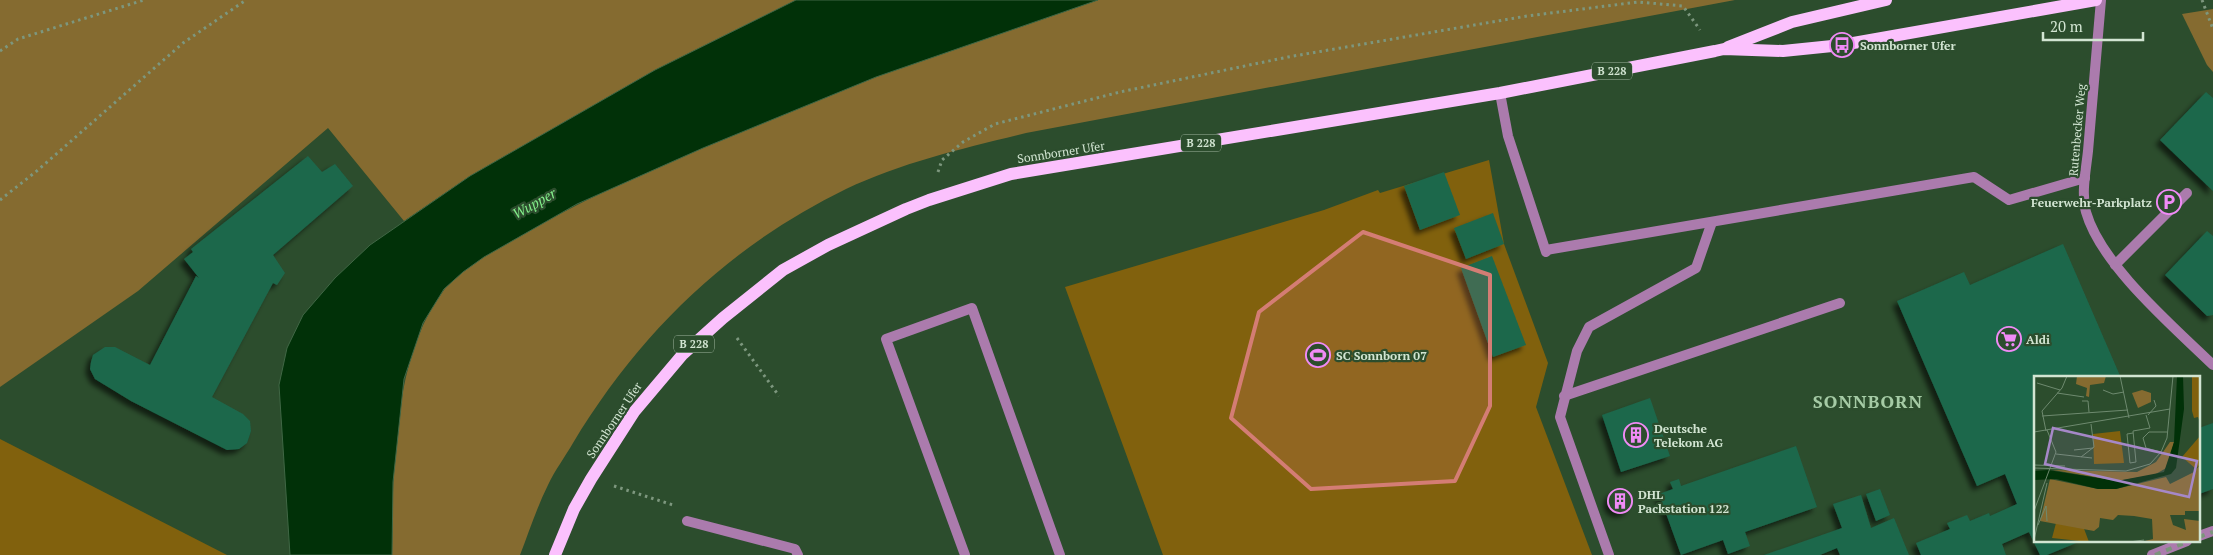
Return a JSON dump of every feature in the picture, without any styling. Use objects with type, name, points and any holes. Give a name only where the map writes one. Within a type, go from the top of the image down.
[{"type":"main road","name":"Sonnborner Ufer","points":[[555,555],[574,509],[591,479],[634,412],[683,354],[723,318],[783,270],[828,244],[929,200],[1011,174],[1500,93],[1719,50],[1792,22],[1886,0]]},
{"type":"main road","name":"Sonnborner Ufer","points":[[1719,50],[1783,51],[1842,45],[2096,0]]},
{"type":"street","name":"Rutenbecker Weg","points":[[2101,0],[2085,178],[2085,210],[2101,246],[2115,265],[2213,365]]},
{"type":"street","points":[[1500,93],[1508,136],[1546,251],[1974,177],[2009,200],[2085,178]]},
{"type":"street","points":[[2115,265],[2188,193]]},
{"type":"street","points":[[1609,555],[1560,417],[1577,351],[1589,327],[1696,268],[1712,222]]},
{"type":"street","points":[[1564,396],[1840,303]]},
{"type":"street","points":[[966,555],[886,339],[972,308],[1060,555]]},
{"type":"street","points":[[687,521],[795,550],[798,555]]},
{"type":"street","points":[[2200,536],[2213,531]]},
{"type":"street","points":[[2152,555],[2184,542]]},
{"type":"path","points":[[0,52],[18,39],[144,0]]},
{"type":"path","points":[[0,200],[38,170],[182,43],[246,0]]},
{"type":"path","points":[[2202,0],[2213,29]]},
{"type":"path","points":[[929,200],[942,160],[963,142],[995,124],[1120,92],[1288,57],[1527,16],[1638,2],[1683,6],[1719,50]]},
{"type":"path","points":[[723,318],[780,396]]},
{"type":"path","points":[[591,479],[674,505]]},
{"type":"highlighted area","points":[[1363,232],[1490,275],[1490,406],[1455,481],[1311,489],[1231,418],[1259,312]]},
{"type":"shaded area","points":[[0,0],[796,0],[655,70],[470,176],[404,221],[328,128],[138,291],[0,387]]},
{"type":"shaded area","points":[[1098,0],[1735,0],[1026,133],[934,156],[868,179],[803,212],[763,237],[726,265],[658,329],[627,364],[599,403],[557,469],[540,502],[520,555],[392,555],[395,453],[405,382],[414,348],[427,317],[444,290],[462,271],[486,255],[561,213],[671,161],[876,77]]},
{"type":"shaded area","points":[[2213,9],[2213,72],[2207,65],[2182,14]]},
{"type":"shaded area","name":"SC Sonnborn 07","points":[[1489,160],[1504,244],[1548,363],[1536,407],[1592,555],[1163,555],[1065,287],[1324,210],[1378,190],[1380,193]]},
{"type":"shaded area","points":[[0,439],[227,555],[0,555]]},
{"type":"water","name":"Wupper","points":[[796,0],[1098,0],[876,77],[703,148],[577,204],[484,257],[444,289],[423,323],[404,379],[393,482],[392,555],[290,555],[279,385],[287,348],[303,315],[335,278],[370,245],[470,176],[655,70]]},
{"type":"building","points":[[2206,92],[2213,98],[2213,191],[2160,140]]},
{"type":"building","points":[[308,156],[322,172],[335,164],[353,186],[273,255],[285,273],[277,285],[273,283],[212,397],[243,414],[250,421],[251,431],[247,443],[239,449],[227,450],[131,401],[95,379],[90,369],[93,355],[105,347],[115,347],[150,365],[196,276],[199,278],[184,259],[193,252],[191,249]]},
{"type":"building","points":[[1444,172],[1460,215],[1420,230],[1404,186]]},
{"type":"building","points":[[1493,213],[1504,244],[1466,259],[1454,228]]},
{"type":"building","points":[[2207,231],[2213,236],[2213,315],[2207,316],[2165,275]]},
{"type":"building","name":"Aldi","points":[[2063,244],[2120,376],[2034,376],[2034,542],[2079,542],[2047,555],[2040,555],[2029,532],[2002,544],[2006,555],[1921,555],[1916,543],[1950,529],[1947,523],[1967,515],[1970,521],[1989,513],[1990,516],[2017,504],[2005,474],[1977,486],[1897,301],[1964,272],[1970,285]]},
{"type":"building","points":[[1492,256],[1526,345],[1493,357],[1461,268]]},
{"type":"building","name":"Deutsche Telekom AG","points":[[1650,398],[1670,456],[1621,472],[1602,415]]},
{"type":"building","points":[[2213,423],[2213,489],[2200,494],[2200,428]]},
{"type":"building","points":[[1796,446],[1817,507],[1745,532],[1750,546],[1728,554],[1723,540],[1681,555],[1659,494],[1673,489],[1670,482],[1679,479],[1681,486]]},
{"type":"building","name":"DHL Packstation 122","points":[[1620,489],[1629,492],[1632,501],[1629,510],[1620,513],[1611,510],[1608,501],[1611,492]]},
{"type":"building","points":[[1880,489],[1890,515],[1876,521],[1866,494]]},
{"type":"building","points":[[1861,495],[1871,528],[1894,518],[1909,555],[1840,555],[1837,548],[1820,555],[1764,555],[1842,528],[1833,504]]},
{"type":"railway","points":[[2200,537],[2213,532]]},
{"type":"railway","points":[[2155,555],[2187,542]]},
{"type":"place","name":"Sonnborner Ufer","points":[[1842,45]]},
{"type":"place","name":"Feuerwehr-Parkplatz","points":[[2169,202]]},
{"type":"place","name":"Aldi","points":[[2009,339]]},
{"type":"place","name":"SC Sonnborn 07","points":[[1318,355]]},
{"type":"place","name":"Deutsche Telekom AG","points":[[1636,435]]},
{"type":"place","name":"DHL Packstation 122","points":[[1620,501]]},
{"type":"district","name":"SONNBORN","points":[[1868,401]]}]
